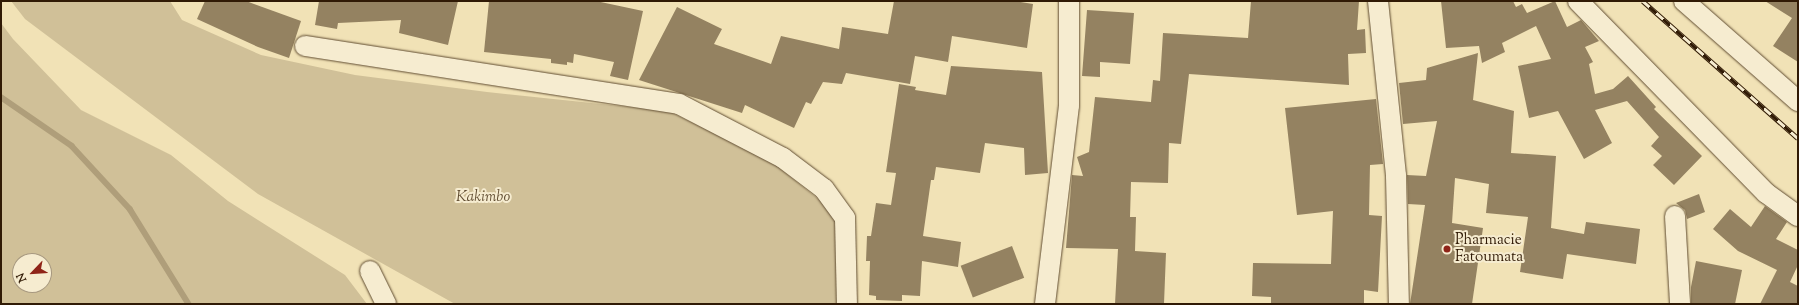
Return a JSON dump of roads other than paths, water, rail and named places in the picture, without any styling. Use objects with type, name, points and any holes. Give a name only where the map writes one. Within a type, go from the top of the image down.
[{"type":"street","points":[[1045,304],[1069,105],[1069,1]]},
{"type":"street","points":[[1378,1],[1396,176],[1399,304]]},
{"type":"street","points":[[1578,1],[1766,193],[1798,216]]},
{"type":"street","points":[[1684,1],[1798,101]]},
{"type":"street","points":[[305,46],[680,104],[783,158],[824,189],[845,218],[847,304]]},
{"type":"street","points":[[1675,216],[1680,304]]},
{"type":"street","points":[[370,271],[386,304]]},
{"type":"waterway","points":[[1,97],[72,146],[130,209],[189,304]]},
{"type":"railway","points":[[1643,1],[1798,138]]},
{"type":"place","name":"Pharmacie Fatoumata","points":[[1447,249]]},
{"type":"park label","name":"Kakimbo","points":[[483,198]]}]
